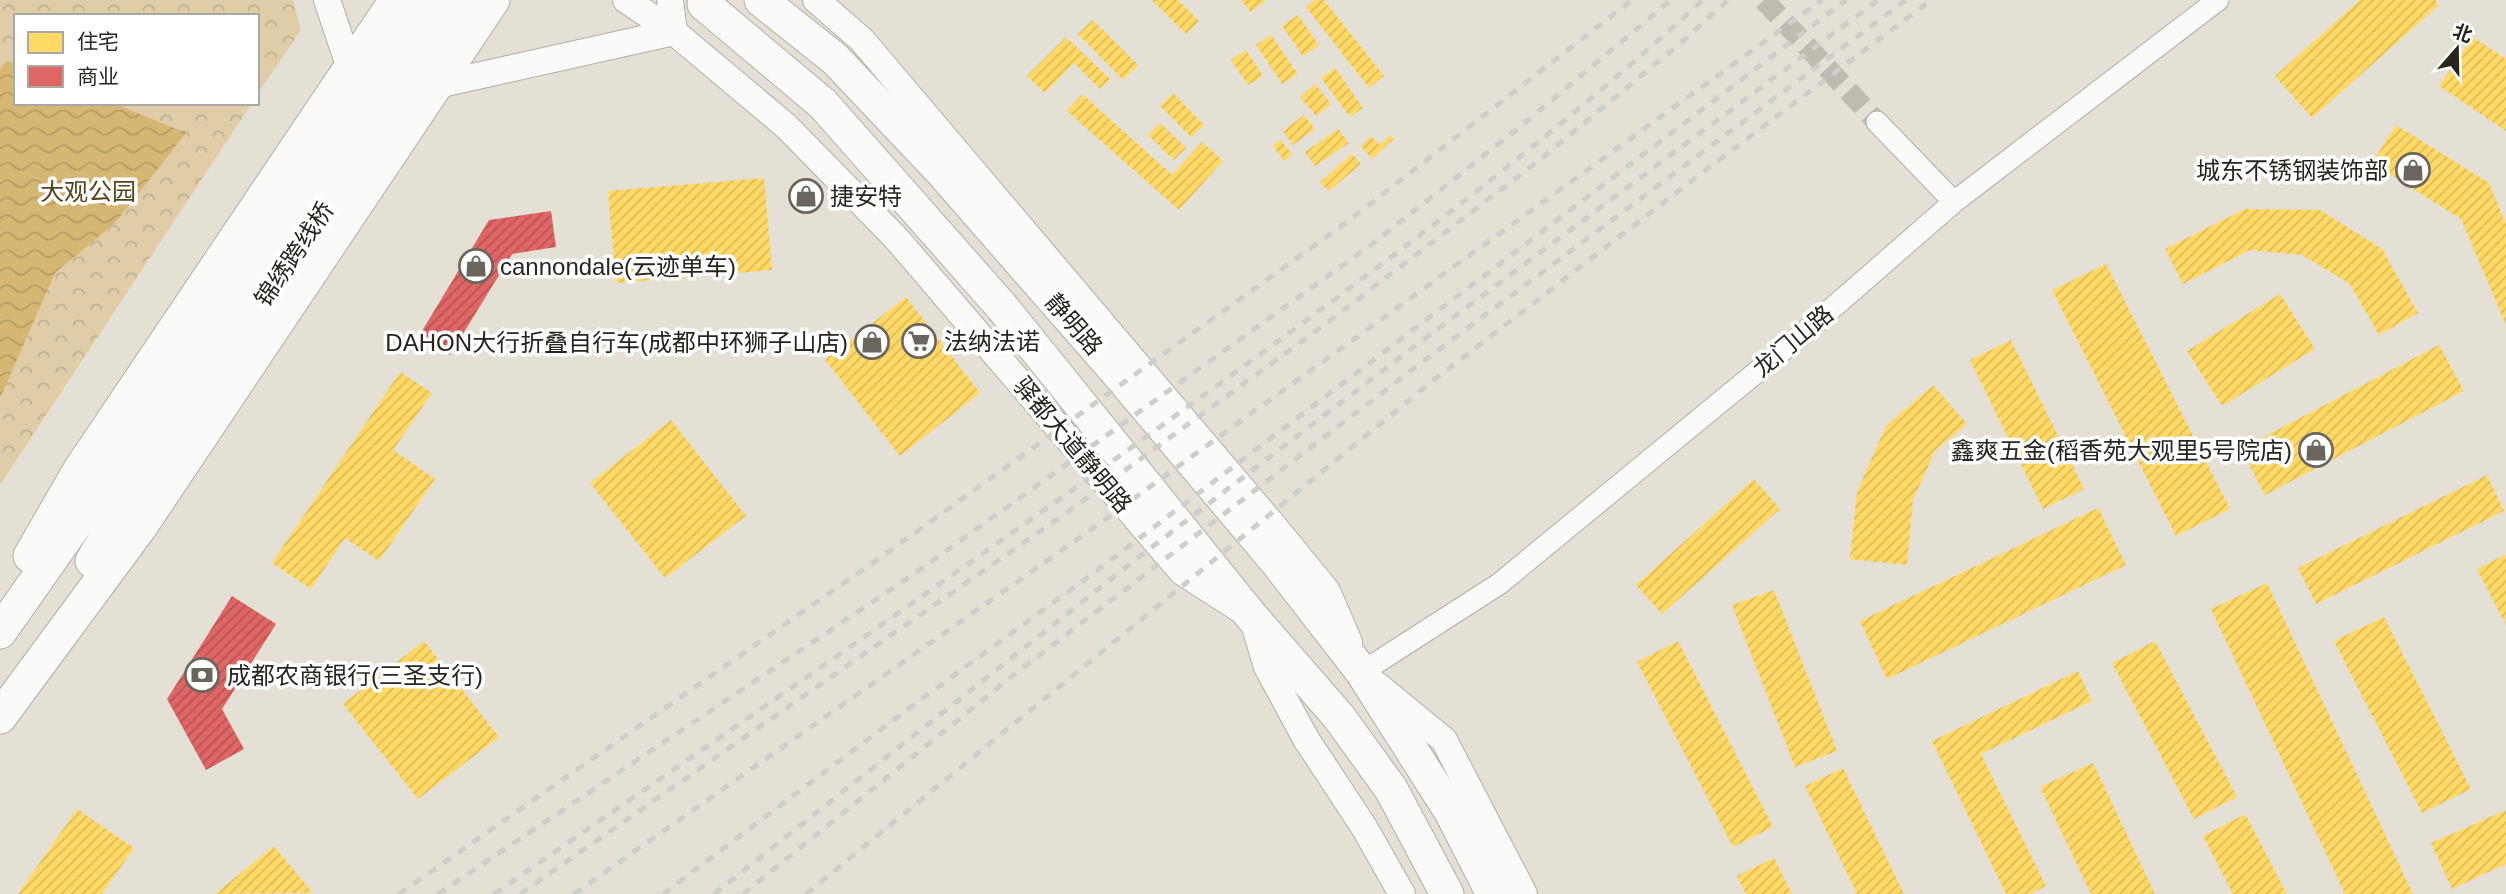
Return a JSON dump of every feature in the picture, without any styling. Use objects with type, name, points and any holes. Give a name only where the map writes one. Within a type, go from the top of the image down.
[{"type":"main road","points":[[0,608],[79,471],[396,0]]},
{"type":"main road","name":"锦绣跨线桥","points":[[112,499],[427,0]]},
{"type":"main road","name":"锦绣跨线桥","points":[[112,499],[464,0]]},
{"type":"main road","points":[[0,717],[141,526],[493,0]]},
{"type":"main road","name":"静明路","points":[[761,0],[835,59],[942,172],[1249,529],[1362,672]]},
{"type":"main road","name":"静明路","points":[[704,4],[823,104],[1002,307],[1252,617]]},
{"type":"main road","points":[[0,632],[112,499]]},
{"type":"main road","points":[[0,709],[112,499]]},
{"type":"main road","name":"驿都大道静明路","points":[[1252,617],[1339,717],[1391,789],[1447,894]]},
{"type":"main road","points":[[1362,672],[1451,812],[1493,894]]},
{"type":"street","points":[[327,0],[350,68]]},
{"type":"street","name":"驿都大道静明路","points":[[626,0],[674,32],[786,126],[896,238],[1182,572],[1252,617]]},
{"type":"street","points":[[437,85],[674,32],[670,0]]},
{"type":"street","points":[[816,0],[862,40],[1327,591],[1362,672],[1444,740],[1524,894]]},
{"type":"street","name":"龙门山路","points":[[1362,672],[1499,584],[1798,338],[1954,202],[2218,0]]},
{"type":"street","points":[[1877,122],[1954,202]]},
{"type":"street","points":[[1252,617],[1268,667],[1306,739],[1364,827],[1402,894]]},
{"type":"green space","name":"大观公园","points":[[0,0],[293,0],[301,30],[259,92],[259,14],[14,14],[14,105],[251,105],[0,485]]},
{"type":"water","points":[[7,61],[14,63],[14,105],[118,105],[186,133],[115,223],[55,273],[0,398],[0,69]]},
{"type":"building: 住宅","points":[[1152,0],[1178,0],[1199,21],[1186,34]]},
{"type":"building: 住宅","points":[[1241,0],[1266,0],[1251,12]]},
{"type":"building: 住宅","points":[[1315,0],[1324,0],[1384,76],[1369,88],[1306,7]]},
{"type":"building: 住宅","points":[[2360,0],[2435,0],[2439,5],[2312,118],[2275,76]]},
{"type":"building: 住宅","points":[[1298,15],[1319,45],[1303,56],[1282,26]]},
{"type":"building: 住宅","points":[[1093,20],[1138,65],[1123,80],[1078,34]]},
{"type":"building: 住宅","points":[[1271,35],[1298,74],[1282,84],[1256,45]]},
{"type":"building: 住宅","points":[[1066,37],[1110,79],[1100,89],[1074,63],[1045,93],[1027,76]]},
{"type":"building: 住宅","points":[[2473,37],[2506,59],[2506,131],[2439,86]]},
{"type":"building: 住宅","points":[[1246,50],[1263,76],[1248,85],[1231,60]]},
{"type":"building: 住宅","points":[[1335,68],[1363,108],[1350,117],[1321,78]]},
{"type":"building: 住宅","points":[[1315,84],[1331,104],[1316,116],[1300,97]]},
{"type":"building: 住宅","points":[[1173,93],[1204,125],[1191,137],[1160,106]]},
{"type":"building: 住宅","points":[[1082,94],[1172,175],[1202,142],[1223,161],[1179,210],[1067,111]]},
{"type":"building: 住宅","points":[[1304,115],[1315,129],[1293,145],[1283,131]]},
{"type":"building: 住宅","points":[[1160,123],[1186,148],[1174,160],[1148,135]]},
{"type":"building: 住宅","points":[[2396,125],[2489,183],[2506,224],[2506,325],[2461,219],[2372,163]]},
{"type":"building: 住宅","points":[[1338,129],[1349,143],[1315,166],[1305,152]]},
{"type":"building: 住宅","points":[[1390,135],[1394,139],[1372,159],[1361,146],[1371,136],[1380,145]]},
{"type":"building: 住宅","points":[[1281,140],[1292,154],[1284,161],[1273,146]]},
{"type":"building: 住宅","points":[[1352,154],[1361,164],[1329,191],[1320,182]]},
{"type":"building: 住宅","points":[[764,178],[772,270],[616,283],[608,191]]},
{"type":"building: 住宅","points":[[2245,209],[2320,210],[2382,249],[2418,313],[2379,335],[2350,284],[2302,255],[2250,250],[2183,284],[2165,249]]},
{"type":"building: 住宅","points":[[2106,264],[2230,509],[2176,536],[2052,290]]},
{"type":"building: 住宅","points":[[2280,294],[2315,349],[2222,406],[2187,351]]},
{"type":"building: 住宅","points":[[906,297],[980,393],[900,456],[825,360]]},
{"type":"building: 住宅","points":[[2011,340],[2084,489],[2043,509],[1970,360]]},
{"type":"building: 住宅","points":[[2439,345],[2464,391],[2265,495],[2241,449]]},
{"type":"building: 住宅","points":[[400,372],[432,393],[393,450],[435,479],[379,561],[345,538],[311,589],[272,563]]},
{"type":"building: 住宅","points":[[1933,385],[1967,424],[1935,451],[1913,500],[1907,565],[1850,559],[1857,492],[1886,426]]},
{"type":"building: 住宅","points":[[671,420],[746,516],[665,578],[590,483]]},
{"type":"building: 住宅","points":[[2487,475],[2504,511],[2316,604],[2298,568]]},
{"type":"building: 住宅","points":[[1754,479],[1780,509],[1662,614],[1636,585]]},
{"type":"building: 住宅","points":[[2098,508],[2126,565],[1887,679],[1860,621]]},
{"type":"building: 住宅","points":[[2506,554],[2506,625],[2477,569]]},
{"type":"building: 住宅","points":[[2267,583],[2413,894],[2345,894],[2211,609]]},
{"type":"building: 住宅","points":[[1774,590],[1837,751],[1795,767],[1732,605]]},
{"type":"building: 住宅","points":[[2384,617],[2471,789],[2422,813],[2334,641]]},
{"type":"building: 住宅","points":[[424,641],[499,737],[418,799],[343,704]]},
{"type":"building: 住宅","points":[[1678,641],[1773,827],[1733,847],[1637,662]]},
{"type":"building: 住宅","points":[[2155,641],[2237,797],[2194,819],[2112,663]]},
{"type":"building: 住宅","points":[[2078,671],[2092,701],[1981,754],[2046,886],[2030,894],[2006,894],[1932,741]]},
{"type":"building: 住宅","points":[[2093,763],[2155,894],[2091,894],[2040,787]]},
{"type":"building: 住宅","points":[[1843,768],[1904,894],[1857,894],[1805,786]]},
{"type":"building: 住宅","points":[[77,809],[134,848],[102,894],[18,894]]},
{"type":"building: 住宅","points":[[2506,810],[2506,864],[2452,889],[2431,843]]},
{"type":"building: 住宅","points":[[2245,814],[2287,894],[2233,894],[2203,836]]},
{"type":"building: 住宅","points":[[274,846],[313,893],[215,894]]},
{"type":"building: 住宅","points":[[1774,858],[1792,894],[1746,894],[1737,876]]},
{"type":"building: 商业","points":[[551,211],[556,247],[512,254],[450,355],[419,336],[489,220]]},
{"type":"building: 商业","points":[[232,596],[276,624],[222,709],[244,749],[206,770],[167,699]]},
{"type":"tunnel","points":[[1764,0],[1877,122]]},
{"type":"railway","points":[[399,894],[891,550],[1347,222],[1632,0]]},
{"type":"railway","points":[[438,894],[914,574],[1371,245],[1521,126],[1671,0]]},
{"type":"railway","points":[[494,894],[1006,537],[1311,317],[1511,164],[1703,0]]},
{"type":"railway","points":[[520,894],[1069,511],[1323,326],[1542,158],[1683,41],[1728,0]]},
{"type":"railway","points":[[574,894],[1082,536],[1822,0]]},
{"type":"railway","points":[[663,894],[1099,569],[1846,0]]},
{"type":"railway","points":[[714,894],[1135,560],[1411,349],[1878,0]]},
{"type":"railway","points":[[743,894],[1011,677],[1421,363],[1906,0]]},
{"type":"railway","points":[[806,894],[1434,380],[1931,0]]},
{"type":"place","name":"城东不锈钢装饰部","points":[[2413,170]]},
{"type":"place","name":"捷安特","points":[[806,196]]},
{"type":"place","name":"cannondale(云迹单车)","points":[[476,266]]},
{"type":"place","name":"法纳法诺","points":[[919,341]]},
{"type":"place","name":"DAHON大行折叠自行车(成都中环狮子山店)","points":[[872,342]]},
{"type":"place","name":"鑫爽五金(稻香苑大观里5号院店)","points":[[2316,450]]},
{"type":"place","name":"成都农商银行(三圣支行)","points":[[202,675]]}]
